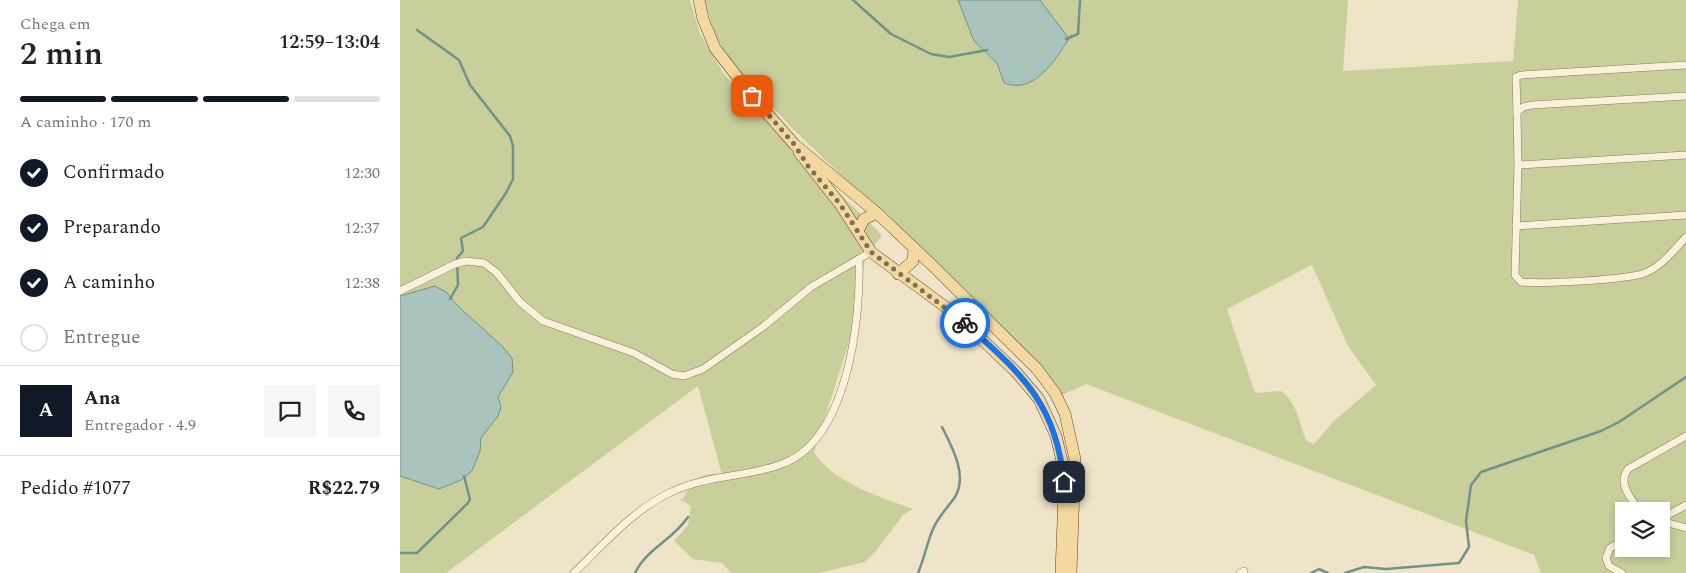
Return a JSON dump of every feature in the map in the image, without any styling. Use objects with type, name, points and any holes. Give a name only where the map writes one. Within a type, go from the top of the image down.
[{"type":"main road","points":[[699,0],[703,19],[715,48],[752,96],[794,144],[808,166],[840,204],[871,252],[954,314],[980,337],[1026,382],[1045,409],[1060,451],[1064,482],[1061,573]]},
{"type":"main road","points":[[794,144],[877,213],[1037,369],[1055,394],[1065,414],[1073,444],[1076,473],[1070,573]]},
{"type":"main road","points":[[858,231],[864,219],[877,213]]},
{"type":"main road","points":[[898,274],[914,261],[914,249]]},
{"type":"street","points":[[1686,65],[1521,74],[1516,77],[1518,165],[1516,275],[1521,282],[1531,282],[1626,277],[1645,273],[1664,261],[1686,237]]},
{"type":"street","points":[[1517,112],[1532,106],[1686,96]]},
{"type":"street","points":[[1518,165],[1686,155]]},
{"type":"street","points":[[1516,226],[1686,215]]},
{"type":"street","points":[[400,292],[455,264],[466,261],[484,263],[497,273],[520,302],[544,321],[634,353],[672,374],[684,376],[704,369],[764,326],[812,286],[871,252]]},
{"type":"street","points":[[574,573],[624,525],[669,494],[698,482],[784,464],[797,457],[814,441],[830,417],[845,377],[857,317],[859,259]]},
{"type":"street","points":[[1634,502],[1622,483],[1623,476],[1628,469],[1686,436]]},
{"type":"street","points":[[1670,515],[1686,505]]},
{"type":"street","points":[[1670,523],[1686,528]]},
{"type":"street","points":[[1615,545],[1610,548],[1606,558],[1609,566],[1622,573]]},
{"type":"green space","points":[[400,0],[690,0],[700,34],[724,74],[784,139],[882,235],[865,259],[857,317],[814,452],[822,463],[845,480],[873,494],[913,509],[903,515],[876,551],[865,562],[819,573],[731,573],[722,563],[693,559],[674,541],[688,525],[691,506],[679,499],[683,499],[689,487],[698,478],[709,474],[722,475],[698,386],[446,573],[400,573],[400,476],[439,489],[461,480],[480,451],[481,438],[498,416],[497,397],[507,383],[454,300],[406,294],[400,296]]},
{"type":"green space","points":[[704,0],[958,0],[974,41],[997,63],[1004,83],[1015,85],[1025,84],[1034,80],[1050,65],[1069,39],[1040,0],[1348,0],[1343,71],[1513,61],[1518,0],[1686,0],[1686,573],[1541,573],[1534,555],[1086,384],[1060,396],[863,196],[789,125],[735,66],[717,39]],"holes":[[[1312,265],[1348,346],[1376,385],[1334,421],[1314,444],[1306,440],[1291,401],[1281,391],[1255,393],[1227,309]]]},
{"type":"water","points":[[958,0],[1040,0],[1069,39],[1050,65],[1034,80],[1025,84],[1015,85],[1004,83],[997,63],[974,41]]},
{"type":"water","points":[[435,286],[446,292],[459,307],[502,346],[512,358],[513,372],[498,397],[501,407],[498,416],[481,438],[480,451],[472,471],[461,480],[439,489],[400,476],[400,296]]},
{"type":"waterway","points":[[853,0],[891,34],[931,54],[949,57],[987,50]]},
{"type":"waterway","points":[[1066,39],[1078,34],[1080,0]]},
{"type":"waterway","points":[[417,30],[459,60],[470,85],[510,136],[513,146],[513,179],[506,193],[483,227],[461,238],[463,251],[457,258],[458,285],[450,299]]},
{"type":"waterway","points":[[1345,573],[1364,567],[1386,569],[1459,563],[1469,547],[1466,521],[1471,485],[1481,472],[1601,431],[1619,422],[1686,377]]},
{"type":"waterway","points":[[918,573],[935,525],[955,497],[959,488],[960,480],[957,461],[942,427]]},
{"type":"waterway","points":[[400,553],[417,553],[468,503],[470,499],[464,476]]},
{"type":"waterway","points":[[635,573],[646,557],[675,532],[688,517]]},
{"type":"waterway","points":[[1311,573],[1319,569],[1328,573]]},
{"type":"way so far","points":[[752,96],[794,144],[808,166],[840,204],[871,252],[965,323]]},
{"type":"route","points":[[965,323],[1016,372],[1039,399],[1056,436],[1063,465],[1064,482]]}]
